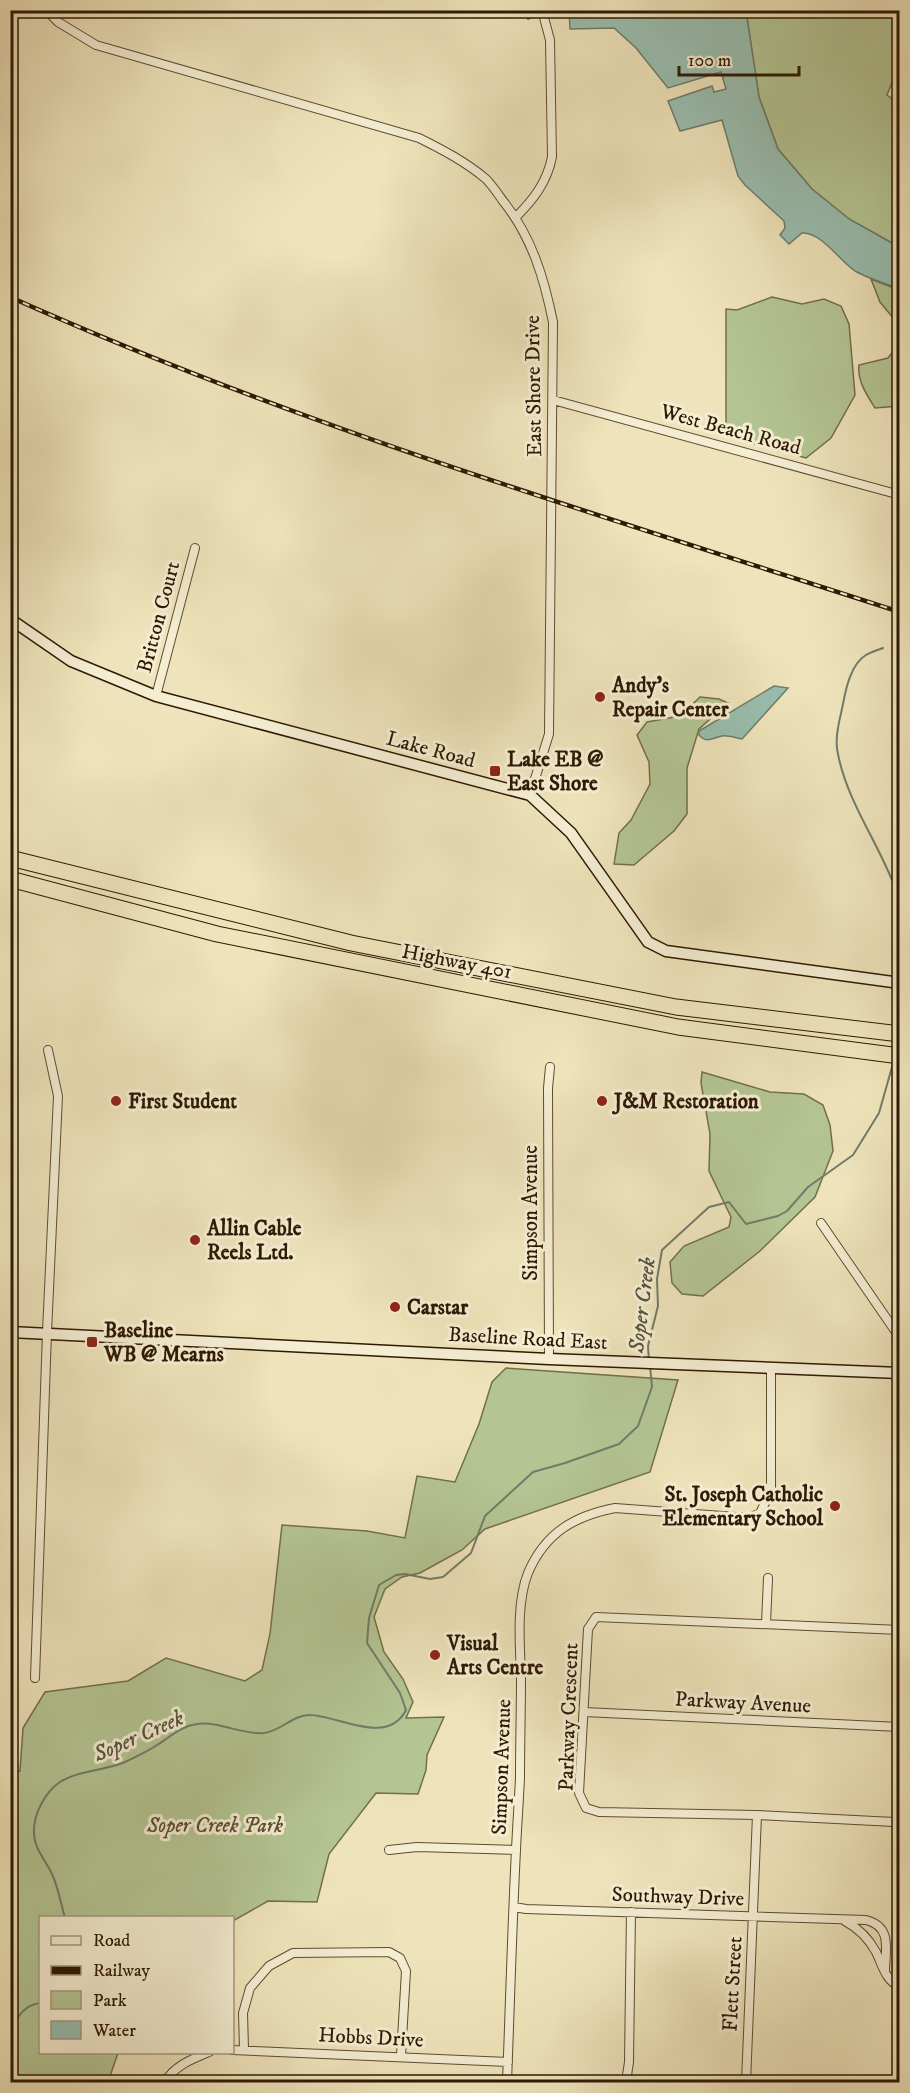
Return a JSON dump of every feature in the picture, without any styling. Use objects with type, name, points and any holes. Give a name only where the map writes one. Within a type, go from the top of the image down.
[{"type":"highway","name":"Highway 401","points":[[10,858],[363,946],[676,1007],[900,1034]]},
{"type":"highway","name":"Highway 401","points":[[10,879],[217,934],[655,1022],[900,1056]]},
{"type":"street","name":"East Shore Drive","points":[[46,10],[58,22],[96,45],[419,138],[452,155],[487,180],[516,217],[535,252],[546,285],[553,322],[549,734],[530,795]]},
{"type":"street","points":[[516,217],[534,200],[549,172],[552,157],[550,40],[542,10]]},
{"type":"street","name":"West Beach Road","points":[[553,400],[900,495]]},
{"type":"street","name":"Britton Court","points":[[156,696],[195,548]]},
{"type":"street","name":"Lake Road","points":[[10,620],[71,661],[156,696],[530,795],[571,833],[648,942],[666,951],[896,982]]},
{"type":"street","points":[[35,1678],[46,1332],[58,1096],[48,1050]]},
{"type":"street","name":"Simpson Avenue","points":[[549,1359],[548,1088],[550,1067]]},
{"type":"street","points":[[821,1223],[900,1338]]},
{"type":"street","name":"Baseline Road East","points":[[10,1332],[46,1332],[549,1359],[900,1373]]},
{"type":"street","name":"Simpson Avenue","points":[[507,2082],[519,1809],[520,1638],[523,1590],[536,1558],[549,1540],[562,1528],[581,1517],[615,1508],[749,1518],[760,1513],[771,1491],[771,1369]]},
{"type":"street","points":[[766,1623],[768,1578]]},
{"type":"street","name":"Parkway Crescent","points":[[900,1630],[596,1617],[588,1629],[579,1793],[586,1808],[599,1812],[757,1815],[894,1822],[900,1818]]},
{"type":"street","name":"Parkway Avenue","points":[[584,1712],[900,1728]]},
{"type":"street","name":"Flett Street","points":[[746,2082],[757,1815]]},
{"type":"street","points":[[389,1850],[417,1847],[516,1850]]},
{"type":"street","name":"Southway Drive","points":[[514,1907],[866,1920],[882,1928],[885,1936],[885,1972]]},
{"type":"street","points":[[626,2082],[629,2062],[631,1912]]},
{"type":"street","points":[[841,1919],[854,1926],[869,1941],[889,1980],[900,1987]]},
{"type":"street","points":[[244,2049],[243,2013],[249,1988],[269,1966],[293,1953],[389,1952],[400,1958],[406,1971],[401,2056]]},
{"type":"street","name":"Hobbs Drive","points":[[234,2050],[508,2062]]},
{"type":"street","points":[[165,2082],[170,2072],[204,2054]]},
{"type":"green space","points":[[746,11],[899,11],[899,72],[895,75],[887,95],[899,104],[899,247],[849,219],[812,189],[778,149],[759,97]]},
{"type":"green space","points":[[871,279],[899,290],[899,336],[894,319],[880,302]]},
{"type":"green space","points":[[772,297],[802,304],[824,299],[841,306],[849,324],[855,395],[831,438],[806,458],[726,436],[726,309],[737,310]]},
{"type":"green space","points":[[899,336],[899,406],[875,408],[861,382],[859,365],[888,358],[898,345]]},
{"type":"green space","points":[[700,697],[719,699],[728,703],[699,729],[687,768],[687,814],[674,831],[634,865],[614,864],[619,833],[631,820],[650,784],[649,762],[637,735],[647,722],[680,716]]},
{"type":"green space","points":[[702,1072],[770,1092],[804,1094],[823,1105],[830,1125],[833,1151],[815,1197],[760,1251],[703,1296],[682,1294],[672,1283],[670,1262],[684,1246],[729,1227],[731,1217],[709,1171],[710,1134],[701,1083]]},
{"type":"green space","name":"Soper Creek Park","points":[[506,1368],[678,1380],[650,1472],[485,1529],[462,1550],[420,1573],[402,1577],[385,1589],[374,1617],[384,1652],[403,1679],[413,1702],[406,1718],[444,1717],[427,1755],[426,1770],[418,1794],[376,1793],[329,1854],[317,1902],[268,1901],[234,1920],[234,1916],[39,1916],[39,2054],[118,2054],[108,2082],[11,2082],[11,1771],[20,1771],[23,1728],[45,1692],[128,1681],[166,1658],[245,1681],[262,1670],[270,1634],[282,1525],[367,1531],[405,1538],[417,1476],[455,1482],[479,1424],[492,1382]]},
{"type":"water","points":[[569,11],[746,11],[759,97],[778,149],[812,189],[849,219],[899,247],[899,289],[855,271],[823,242],[809,234],[802,233],[789,244],[780,235],[785,228],[784,221],[738,176],[722,120],[680,131],[668,101],[712,86],[714,92],[726,89],[721,72],[668,88],[636,48],[614,28],[570,29]]},
{"type":"water","points":[[774,686],[788,688],[742,739],[724,736],[707,740],[699,735],[699,731]]},
{"type":"waterway","points":[[528,19],[536,15]]},
{"type":"waterway","name":"Soper Creek","points":[[883,648],[866,655],[853,670],[839,722],[837,748],[850,792],[900,901]]},
{"type":"waterway","name":"Soper Creek","points":[[649,1361],[648,1346],[658,1306],[657,1279],[662,1250],[709,1207],[729,1202],[746,1224],[778,1216],[787,1211],[808,1187],[853,1155],[879,1113],[894,1060]]},
{"type":"waterway","name":"Soper Creek","points":[[64,1916],[54,1879],[38,1849],[34,1833],[38,1812],[45,1798],[55,1786],[75,1775],[125,1762],[191,1725],[214,1724],[247,1732],[264,1733],[309,1715],[375,1728],[398,1721],[406,1710],[400,1693],[367,1643],[369,1618],[379,1585],[396,1575],[405,1574],[430,1579],[443,1577],[471,1553],[485,1516],[533,1472],[619,1444],[638,1426],[652,1387],[650,1366]]},
{"type":"waterway","name":"Soper Creek","points":[[10,2040],[19,2016],[28,2007],[39,2003]]},
{"type":"railway","points":[[10,297],[119,344],[339,428],[562,504],[900,612]]},
{"type":"place","name":"Andy's Repair Center","points":[[600,697]]},
{"type":"place","name":"Lake EB @ East Shore","points":[[495,771]]},
{"type":"place","name":"First Student","points":[[116,1101]]},
{"type":"place","name":"J&M Restoration","points":[[602,1101]]},
{"type":"place","name":"Allin Cable Reels Ltd.","points":[[195,1240]]},
{"type":"place","name":"Carstar","points":[[395,1307]]},
{"type":"place","name":"Baseline WB @ Mearns","points":[[92,1342]]},
{"type":"place","name":"St. Joseph Catholic Elementary School","points":[[835,1506]]},
{"type":"place","name":"Visual Arts Centre","points":[[435,1655]]}]
